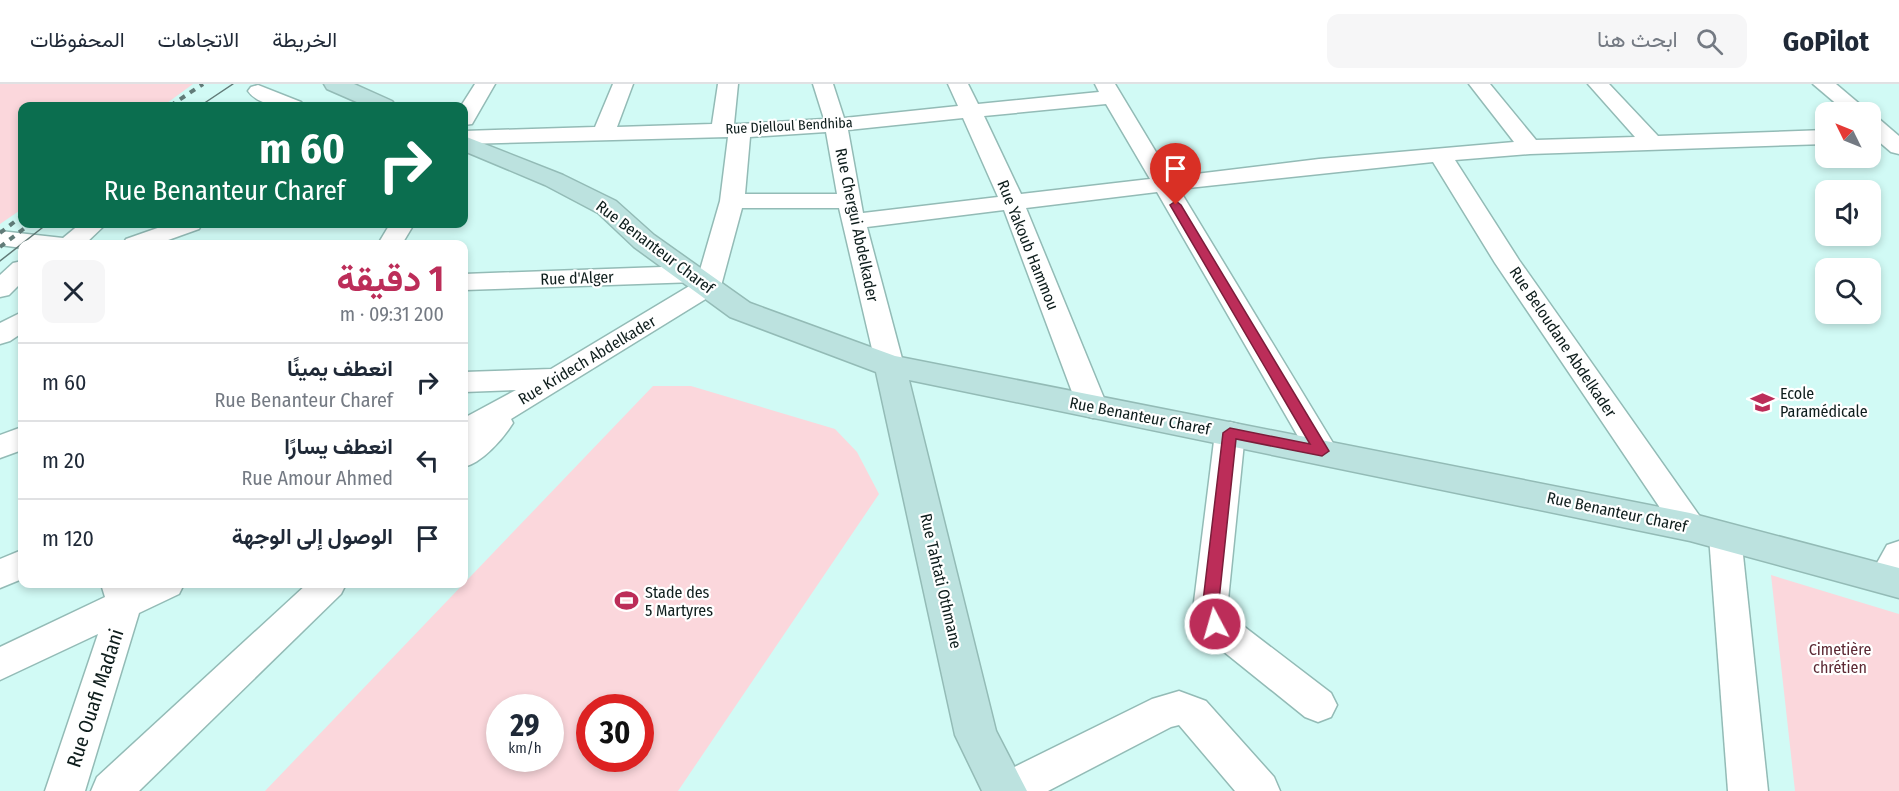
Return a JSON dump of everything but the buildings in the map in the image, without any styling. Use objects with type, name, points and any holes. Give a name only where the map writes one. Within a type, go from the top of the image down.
[{"type":"main road","points":[[335,84],[375,102]]},
{"type":"main road","name":"Rue Benanteur Charef","points":[[468,145],[554,180],[607,207],[644,241],[740,310],[890,366],[1093,408],[1322,451],[1690,527],[1894,572]]},
{"type":"main road","name":"Rue Tahtati Othmane","points":[[890,366],[976,735],[1006,791]]},
{"type":"street","points":[[468,112],[485,84]]},
{"type":"street","points":[[604,133],[622,84]]},
{"type":"street","points":[[699,280],[732,201],[728,84]]},
{"type":"street","name":"Rue Chergui Abdelkader","points":[[823,84],[836,125],[851,211],[890,366]]},
{"type":"street","name":"Rue Yakoub Hammou","points":[[958,84],[1012,201],[1093,408]]},
{"type":"street","points":[[1479,84],[1530,147]]},
{"type":"street","points":[[1598,84],[1652,141]]},
{"type":"street","points":[[1823,84],[1846,102]]},
{"type":"street","points":[[1109,90],[1322,451]]},
{"type":"street","name":"Rue Djelloul Bendhiba","points":[[468,138],[836,125],[970,111],[1109,90]]},
{"type":"street","points":[[256,92],[283,102]]},
{"type":"street","points":[[732,201],[851,211],[1012,201],[1319,166],[1530,147],[1652,141],[1815,137]]},
{"type":"street","name":"Rue Beloudane Abdelkader","points":[[1440,155],[1508,263],[1690,527]]},
{"type":"street","points":[[76,240],[89,228]]},
{"type":"street","points":[[145,240],[176,228]]},
{"type":"street","points":[[0,238],[19,240]]},
{"type":"street","points":[[0,289],[18,273]]},
{"type":"street","name":"Rue d'Alger","points":[[468,282],[699,280]]},
{"type":"street","name":"Rue Kridech Abdelkader","points":[[468,429],[556,379],[699,280]]},
{"type":"street","points":[[0,311],[18,318]]},
{"type":"street","points":[[0,335],[18,322]]},
{"type":"street","points":[[468,382],[556,379]]},
{"type":"street","points":[[468,452],[522,400]]},
{"type":"street","points":[[1230,433],[1210,610],[1215,624],[1318,705]]},
{"type":"street","points":[[0,447],[18,440]]},
{"type":"street","points":[[1725,536],[1748,791]]},
{"type":"street","points":[[0,574],[18,566]]},
{"type":"street","points":[[0,664],[122,594],[149,588]]},
{"type":"street","points":[[111,791],[325,588]]},
{"type":"street","name":"Rue Ouafi Madani","points":[[65,791],[122,594]]},
{"type":"street","points":[[1006,791],[1165,711],[1179,708],[1193,713],[1260,791]]},
{"type":"green space","points":[[0,84],[193,84],[168,102],[18,102],[18,212],[0,224]]},
{"type":"green space","name":"Stade des 5 Martyres","points":[[653,386],[691,386],[835,429],[857,452],[879,494],[678,791],[265,791],[459,588],[468,588],[468,579]]},
{"type":"green space","name":"Cimetière chrétien","points":[[1771,575],[1899,614],[1899,791],[1795,791]]},
{"type":"tram line","points":[[206,102],[233,84]]},
{"type":"tram line","points":[[27,240],[42,228]]},
{"type":"tram line","points":[[0,261],[18,247]]},
{"type":"railway","points":[[176,102],[203,84]]},
{"type":"railway","points":[[0,233],[18,219]]},
{"type":"railway","points":[[0,247],[25,228]]},
{"type":"place","name":"Ecole Paramédicale","points":[[1762,402]]},
{"type":"place","name":"Stade des 5 Martyres","points":[[627,601]]},
{"type":"route","points":[[1176,205],[1322,451],[1230,433],[1210,610],[1215,624]]}]
